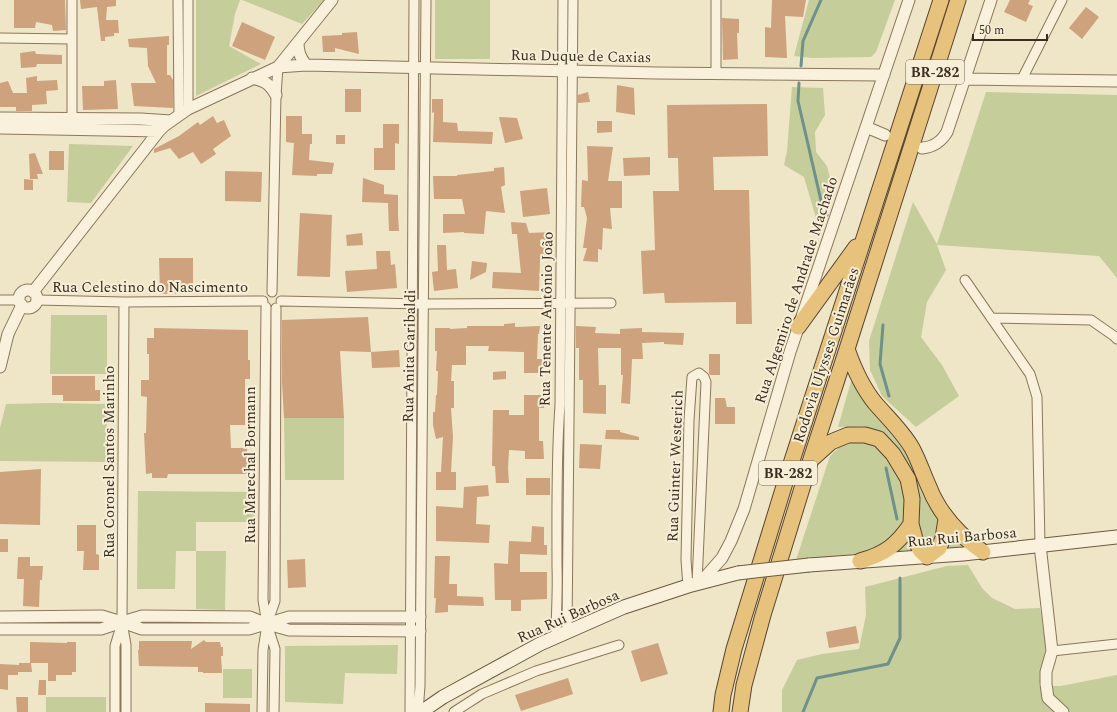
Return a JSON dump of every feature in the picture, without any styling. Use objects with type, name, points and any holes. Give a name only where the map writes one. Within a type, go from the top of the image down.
[{"type":"highway","name":"Rodovia Ulysses Guimarães","points":[[721,712],[723,695],[734,649],[788,473],[941,0]]},
{"type":"highway","name":"Rodovia Ulysses Guimarães","points":[[740,712],[744,685],[752,651],[811,459],[958,0]]},
{"type":"highway","points":[[798,327],[864,236]]},
{"type":"highway","points":[[847,349],[855,370],[868,393],[912,447],[929,488],[946,519],[983,552]]},
{"type":"highway","points":[[811,459],[831,442],[848,435],[865,435],[879,439],[893,454],[908,479],[912,498],[911,524],[920,550],[927,557],[939,548],[943,538],[946,519]]},
{"type":"highway","points":[[860,561],[873,558],[884,552],[904,535],[911,524]]},
{"type":"main road","name":"Rua Rui Barbosa","points":[[420,712],[443,697],[540,644],[624,608],[695,584],[738,572],[809,565],[983,552],[1117,537]]},
{"type":"street","points":[[72,0],[72,124]]},
{"type":"street","points":[[178,0],[183,38]]},
{"type":"street","points":[[179,115],[183,38],[188,0]]},
{"type":"street","points":[[0,300],[20,303],[24,307],[30,308],[35,305],[35,296],[159,131],[179,115],[278,66],[332,0]]},
{"type":"street","points":[[716,0],[716,74]]},
{"type":"street","name":"Rua Algemiro de Andrade Machado","points":[[695,584],[722,558],[731,541],[744,509],[798,327],[909,0]]},
{"type":"street","points":[[922,148],[930,148],[935,145],[943,139],[947,132],[991,0]]},
{"type":"street","points":[[1022,79],[1062,0]]},
{"type":"street","points":[[414,2],[426,2]]},
{"type":"street","name":"Rua Anita Garibaldi","points":[[414,2],[424,150],[422,506],[416,618],[420,712]]},
{"type":"street","name":"Rua Anita Garibaldi","points":[[416,618],[410,547],[412,462],[413,151],[419,68],[426,2]]},
{"type":"street","points":[[563,3],[573,3]]},
{"type":"street","name":"Rua Tenente Antônio João","points":[[561,635],[562,568],[567,523],[568,478],[568,439],[564,405],[567,71],[563,3]]},
{"type":"street","name":"Rua Tenente Antônio João","points":[[567,71],[573,3]]},
{"type":"street","points":[[0,38],[72,39]]},
{"type":"street","points":[[298,42],[300,58],[306,65]]},
{"type":"street","name":"Rua Duque de Caxias","points":[[278,66],[306,65],[716,74],[884,75]]},
{"type":"street","points":[[272,292],[276,95],[278,66]]},
{"type":"street","points":[[252,78],[262,80],[271,86],[276,95]]},
{"type":"street","points":[[965,79],[1117,81]]},
{"type":"street","points":[[72,124],[179,115]]},
{"type":"street","points":[[3,123],[72,124],[159,131]]},
{"type":"street","points":[[866,127],[885,135]]},
{"type":"street","points":[[413,151],[424,150]]},
{"type":"street","points":[[413,198],[424,198]]},
{"type":"street","points":[[413,242],[424,243]]},
{"type":"street","points":[[965,280],[1030,374],[1037,397],[1040,545],[1052,651],[1046,672],[1046,684],[1048,698],[1063,712]]},
{"type":"street","points":[[278,305],[279,295],[274,292],[266,294],[264,304],[271,309],[278,305],[611,303]]},
{"type":"street","name":"Rua Celestino do Nascimento","points":[[35,296],[124,302],[264,304]]},
{"type":"street","name":"Rua Coronel Santos Marinho","points":[[124,302],[122,622],[126,645],[126,708]]},
{"type":"street","points":[[0,367],[8,334],[20,303]]},
{"type":"street","name":"Rua Marechal Bormann","points":[[264,304],[263,600],[267,624],[275,649],[274,712]]},
{"type":"street","name":"Rua Marechal Bormann","points":[[262,712],[263,650],[267,624],[275,601],[276,358],[278,305]]},
{"type":"street","points":[[991,318],[1091,320],[1117,339]]},
{"type":"street","points":[[265,358],[276,358]]},
{"type":"street","points":[[412,368],[423,368]]},
{"type":"street","name":"Rua Guinter Westerich","points":[[699,373],[704,377],[706,382],[695,584],[686,560],[689,420],[692,377],[699,373]]},
{"type":"street","name":"Rua Tenente Antônio João","points":[[562,568],[556,523],[556,478],[557,440],[564,405]]},
{"type":"street","points":[[412,412],[422,412]]},
{"type":"street","points":[[689,420],[704,420]]},
{"type":"street","points":[[264,434],[276,434]]},
{"type":"street","points":[[557,440],[568,439]]},
{"type":"street","points":[[412,462],[422,461]]},
{"type":"street","points":[[688,467],[702,468]]},
{"type":"street","points":[[556,478],[568,478]]},
{"type":"street","points":[[411,506],[422,506]]},
{"type":"street","points":[[264,509],[275,509]]},
{"type":"street","points":[[687,512],[700,513]]},
{"type":"street","points":[[556,523],[567,523]]},
{"type":"street","points":[[410,547],[420,547]]},
{"type":"street","points":[[263,558],[275,558]]},
{"type":"street","points":[[0,616],[102,616],[142,629],[249,629],[290,617],[416,618]]},
{"type":"street","points":[[47,616],[47,629]]},
{"type":"street","points":[[0,629],[101,629],[142,616],[171,616],[250,617],[267,624],[289,630],[416,631]]},
{"type":"street","points":[[171,616],[172,629]]},
{"type":"street","points":[[211,617],[211,629]]},
{"type":"street","points":[[324,617],[324,630]]},
{"type":"street","points":[[365,617],[365,630]]},
{"type":"street","name":"Rua Coronel Santos Marinho","points":[[115,709],[116,646],[122,622]]},
{"type":"street","name":"Rua Anita Garibaldi","points":[[410,712],[416,631]]},
{"type":"street","points":[[1052,651],[1117,644]]},
{"type":"street","points":[[454,712],[482,694],[536,671],[619,645]]},
{"type":"street","points":[[262,685],[274,685]]},
{"type":"street","points":[[115,709],[126,708]]},
{"type":"green space","points":[[196,0],[240,0],[235,14],[229,46],[261,64],[196,96]]},
{"type":"green space","points":[[242,0],[324,0],[302,24]]},
{"type":"green space","points":[[435,0],[490,0],[490,59],[435,59]]},
{"type":"green space","points":[[809,0],[895,0],[876,52],[871,57],[812,58],[794,56]]},
{"type":"green space","points":[[792,87],[823,88],[825,115],[815,132],[816,152],[827,166],[833,190],[820,232],[804,177],[784,165],[787,151]]},
{"type":"green space","points":[[986,92],[1117,95],[1117,278],[1099,256],[937,245],[946,270],[927,302],[921,337],[942,365],[959,396],[916,427],[882,396],[870,370],[869,341],[913,202],[937,244]]},
{"type":"green space","points":[[69,144],[133,146],[91,203],[67,202]]},
{"type":"green space","points":[[51,315],[107,315],[107,374],[50,374]]},
{"type":"green space","points":[[852,378],[901,435],[940,517],[936,544],[930,548],[923,543],[916,532],[917,503],[881,433],[863,426],[838,427]]},
{"type":"green space","points":[[6,404],[107,404],[106,462],[0,461],[0,428]]},
{"type":"green space","points":[[284,418],[344,418],[344,480],[285,480]]},
{"type":"green space","points":[[865,440],[880,447],[902,478],[906,512],[901,530],[875,549],[858,554],[796,560],[830,456],[842,445]]},
{"type":"green space","points":[[138,491],[255,492],[255,522],[196,522],[196,551],[176,551],[175,589],[137,589]]},
{"type":"green space","points":[[950,532],[973,550],[942,551]]},
{"type":"green space","points":[[909,535],[919,552],[888,555]]},
{"type":"green space","points":[[196,551],[226,551],[225,610],[196,609]]},
{"type":"green space","points":[[968,565],[982,588],[992,598],[1015,609],[1040,608],[1047,649],[1039,686],[1061,686],[1117,675],[1117,712],[782,712],[782,690],[797,660],[822,654],[859,649],[866,615],[865,587],[947,566]]},
{"type":"green space","points":[[398,645],[397,674],[345,673],[343,704],[285,702],[285,646]]},
{"type":"green space","points":[[223,669],[252,669],[252,698],[223,698]]},
{"type":"green space","points":[[46,697],[106,697],[106,712],[46,712]]},
{"type":"building","points":[[14,0],[65,0],[66,30],[53,31],[52,25],[36,22],[35,28],[14,28]]},
{"type":"building","points":[[80,0],[116,0],[116,6],[107,7],[106,20],[118,20],[119,33],[114,33],[114,36],[105,37],[105,41],[101,41],[97,7],[81,9]]},
{"type":"building","points":[[772,0],[806,0],[803,17],[785,16],[787,58],[765,57],[765,27],[771,28]]},
{"type":"building","points":[[1010,0],[1030,0],[1028,4],[1033,6],[1026,22],[1004,12]]},
{"type":"building","points":[[1086,7],[1099,17],[1082,39],[1069,28]]},
{"type":"building","points":[[722,18],[739,19],[739,33],[737,33],[738,59],[723,60]]},
{"type":"building","points":[[242,22],[275,37],[265,60],[232,46]]},
{"type":"building","points":[[357,32],[359,54],[335,48],[335,52],[323,52],[322,36],[342,35],[342,33]]},
{"type":"building","points":[[169,36],[169,45],[167,45],[167,75],[170,75],[173,80],[173,108],[134,106],[131,83],[156,83],[148,66],[147,48],[129,47],[128,39]]},
{"type":"building","points":[[35,51],[36,54],[62,55],[62,64],[37,64],[36,67],[21,68],[20,53]]},
{"type":"building","points":[[37,76],[37,81],[57,80],[58,90],[46,91],[47,104],[32,105],[32,111],[16,111],[16,107],[0,107],[0,83],[8,81],[13,93],[27,93],[26,78]]},
{"type":"building","points":[[116,80],[118,109],[83,110],[82,86],[104,86],[104,81]]},
{"type":"building","points":[[617,85],[634,88],[635,115],[616,112]]},
{"type":"building","points":[[345,89],[361,89],[361,112],[345,112]]},
{"type":"building","points":[[588,92],[590,102],[578,103],[578,95]]},
{"type":"building","points":[[432,99],[443,99],[443,122],[457,123],[458,131],[493,132],[492,144],[433,142],[434,112],[432,113]]},
{"type":"building","points":[[767,104],[768,156],[713,157],[714,190],[749,190],[752,324],[736,324],[736,302],[665,303],[664,293],[643,294],[641,251],[655,250],[653,191],[679,191],[678,158],[668,158],[667,105]]},
{"type":"building","points":[[213,116],[217,123],[224,120],[231,136],[213,149],[216,154],[201,164],[193,152],[179,159],[170,148],[154,153],[154,149],[179,136],[198,122],[200,125]]},
{"type":"building","points":[[286,116],[302,116],[302,134],[312,134],[309,160],[334,163],[332,174],[317,174],[317,176],[292,175],[294,143],[286,142]]},
{"type":"building","points":[[499,117],[517,118],[523,139],[505,143]]},
{"type":"building","points":[[597,121],[612,121],[612,132],[597,133]]},
{"type":"building","points":[[383,124],[399,124],[399,144],[395,143],[395,170],[374,170],[374,148],[383,148]]},
{"type":"building","points":[[336,135],[345,135],[345,144],[336,144]]},
{"type":"building","points":[[587,146],[613,147],[608,181],[622,181],[622,208],[610,208],[612,229],[603,228],[602,250],[598,249],[598,262],[583,261],[587,248],[583,248],[587,218],[584,207],[581,207],[582,180],[588,181]]},
{"type":"building","points":[[49,151],[64,151],[64,170],[49,170]]},
{"type":"building","points":[[35,153],[43,174],[37,174],[38,179],[30,179],[29,154]]},
{"type":"building","points":[[650,157],[650,175],[624,176],[623,158]]},
{"type":"building","points":[[504,167],[505,185],[501,187],[505,213],[486,211],[484,234],[464,232],[443,233],[443,214],[465,214],[462,199],[434,199],[433,176],[457,176],[494,171],[494,168]]},
{"type":"building","points":[[225,171],[262,172],[261,202],[225,201]]},
{"type":"building","points":[[363,178],[384,185],[384,194],[398,195],[399,231],[389,231],[388,203],[362,202]]},
{"type":"building","points":[[24,179],[33,180],[33,190],[24,190]]},
{"type":"building","points":[[547,188],[550,214],[523,217],[520,191]]},
{"type":"building","points":[[300,213],[332,215],[330,277],[297,276]]},
{"type":"building","points":[[511,222],[526,223],[529,233],[553,232],[549,260],[540,260],[539,291],[492,288],[493,272],[521,273],[517,234],[512,234]]},
{"type":"building","points":[[362,233],[363,245],[347,246],[346,235]]},
{"type":"building","points":[[437,245],[446,245],[447,270],[456,269],[458,288],[434,291],[432,272],[438,271]]},
{"type":"building","points":[[376,251],[390,251],[391,265],[395,264],[397,288],[347,292],[345,271],[377,269]]},
{"type":"building","points":[[159,258],[193,258],[193,293],[160,294]]},
{"type":"building","points":[[472,261],[487,263],[486,272],[470,280]]},
{"type":"building","points":[[368,317],[371,352],[340,351],[344,418],[284,418],[282,382],[282,320]]},
{"type":"building","points":[[515,323],[515,327],[540,326],[538,334],[537,359],[542,359],[542,373],[524,373],[524,352],[488,351],[489,346],[466,346],[466,365],[452,365],[451,381],[454,381],[454,408],[451,408],[453,437],[451,472],[456,472],[456,490],[436,490],[436,472],[441,472],[443,437],[436,439],[433,425],[433,412],[435,412],[437,395],[438,371],[436,371],[437,351],[435,351],[435,328],[450,329],[467,328],[467,326],[504,326],[504,324]]},
{"type":"building","points":[[576,326],[596,327],[595,333],[620,334],[620,329],[642,328],[642,332],[684,333],[683,345],[664,344],[664,342],[642,343],[643,359],[632,359],[630,404],[621,403],[623,375],[621,375],[621,348],[598,348],[599,385],[606,385],[606,414],[583,413],[583,380],[579,380],[579,348],[576,348]]},
{"type":"building","points":[[154,328],[248,330],[248,360],[250,360],[250,379],[245,379],[245,425],[230,425],[231,448],[247,448],[247,474],[168,474],[167,478],[152,478],[152,473],[146,474],[144,433],[146,433],[147,397],[141,396],[141,380],[149,380],[149,354],[147,354],[147,338],[154,338]]},
{"type":"building","points":[[399,350],[400,367],[372,368],[371,352]]},
{"type":"building","points":[[709,354],[720,354],[720,375],[710,375]]},
{"type":"building","points":[[506,371],[506,379],[493,380],[493,372]]},
{"type":"building","points":[[52,376],[95,376],[95,390],[100,390],[100,401],[63,401],[63,395],[52,395]]},
{"type":"building","points":[[524,395],[545,395],[544,408],[539,408],[539,441],[543,441],[544,459],[525,459],[525,451],[509,450],[509,483],[496,483],[495,466],[492,466],[493,410],[509,410],[509,415],[524,415]]},
{"type":"building","points":[[715,398],[725,398],[727,407],[735,407],[735,424],[715,424]]},
{"type":"building","points":[[606,430],[620,430],[620,432],[639,437],[639,440],[605,439]]},
{"type":"building","points":[[580,444],[602,445],[600,469],[579,468]]},
{"type":"building","points":[[41,469],[40,525],[0,524],[0,472]]},
{"type":"building","points":[[526,478],[550,478],[550,495],[526,495]]},
{"type":"building","points":[[488,485],[489,496],[477,497],[476,524],[490,525],[489,543],[436,541],[436,506],[463,508],[464,487]]},
{"type":"building","points":[[77,525],[96,525],[96,554],[99,555],[99,570],[83,570],[84,551],[77,551]]},
{"type":"building","points":[[532,526],[544,527],[544,545],[547,545],[547,555],[520,554],[520,572],[547,572],[547,599],[521,600],[521,611],[511,611],[511,600],[495,600],[494,563],[508,564],[509,541],[531,542]]},
{"type":"building","points":[[0,539],[8,539],[8,552],[0,552]]},
{"type":"building","points":[[435,556],[450,556],[449,584],[457,584],[457,596],[483,597],[484,606],[448,605],[448,612],[435,613]]},
{"type":"building","points":[[18,557],[30,557],[30,566],[43,566],[42,580],[40,580],[39,607],[23,606],[24,579],[17,579]]},
{"type":"building","points":[[305,559],[306,587],[288,588],[287,560]]},
{"type":"building","points":[[856,626],[859,643],[829,648],[826,632]]},
{"type":"building","points":[[204,640],[206,642],[220,642],[221,647],[223,647],[223,656],[221,656],[222,673],[198,672],[198,667],[139,666],[139,641],[192,641],[191,649]]},
{"type":"building","points":[[30,642],[76,642],[76,672],[72,672],[72,675],[56,675],[56,681],[48,681],[48,663],[30,663]]},
{"type":"building","points":[[658,643],[668,674],[641,682],[631,651]]},
{"type":"building","points":[[19,663],[31,663],[32,672],[18,672],[18,675],[8,675],[8,690],[0,689],[0,664],[19,665]]},
{"type":"building","points":[[568,678],[573,694],[521,711],[515,695]]},
{"type":"building","points":[[39,680],[46,680],[46,695],[38,695]]},
{"type":"building","points":[[16,697],[28,697],[28,712],[17,712]]},
{"type":"building","points":[[205,703],[250,704],[250,712],[205,712]]},
{"type":"waterway","points":[[801,66],[803,41],[821,0]]},
{"type":"waterway","points":[[799,83],[798,101],[822,205],[827,215]]},
{"type":"waterway","points":[[883,325],[880,364],[889,396]]},
{"type":"waterway","points":[[886,468],[897,519]]},
{"type":"waterway","points":[[803,712],[817,678],[888,664],[900,638],[900,578]]}]
